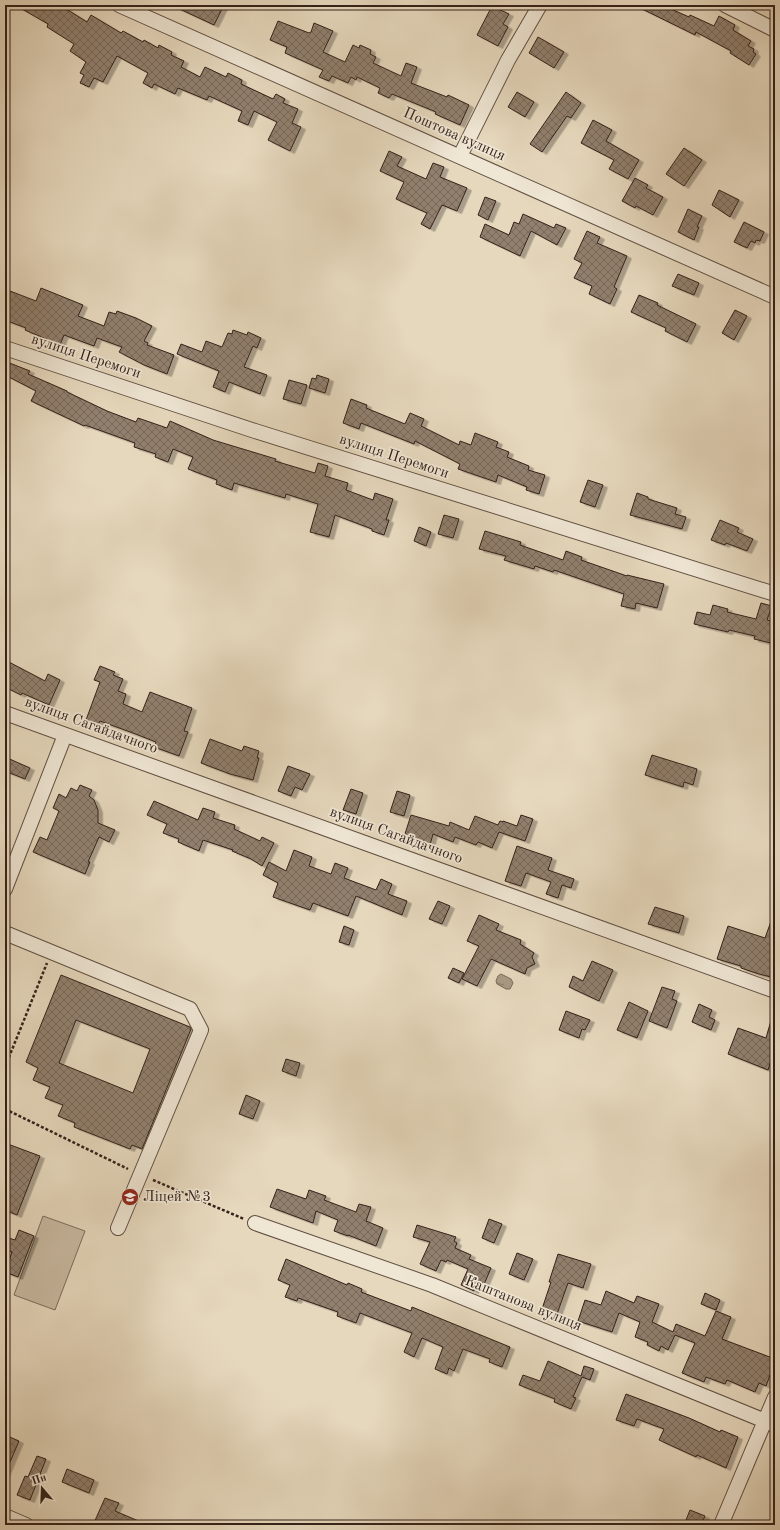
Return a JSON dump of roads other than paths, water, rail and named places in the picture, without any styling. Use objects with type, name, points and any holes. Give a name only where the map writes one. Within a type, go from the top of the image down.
[{"type":"street","name":"Поштова вулиця","points":[[119,5],[775,298]]},
{"type":"street","points":[[460,156],[508,60],[540,5]]},
{"type":"street","points":[[725,5],[775,30]]},
{"type":"street","name":"вулиця Перемоги","points":[[5,348],[262,433],[775,594]]},
{"type":"street","name":"вулиця Сагайдачного","points":[[5,713],[775,992]]},
{"type":"street","points":[[5,889],[65,735]]},
{"type":"street","points":[[5,933],[190,1009],[201,1030],[118,1228]]},
{"type":"street","name":"Каштанова вулиця","points":[[255,1223],[432,1285],[770,1423]]},
{"type":"street","points":[[721,1525],[770,1423],[775,1397]]},
{"type":"street","points":[[5,1516],[26,1525]]},
{"type":"water","points":[[501,974],[511,979],[513,983],[510,989],[506,989],[497,984],[496,981],[498,976]]},
{"type":"place","name":"Ліцей №3","points":[[130,1197]]}]
